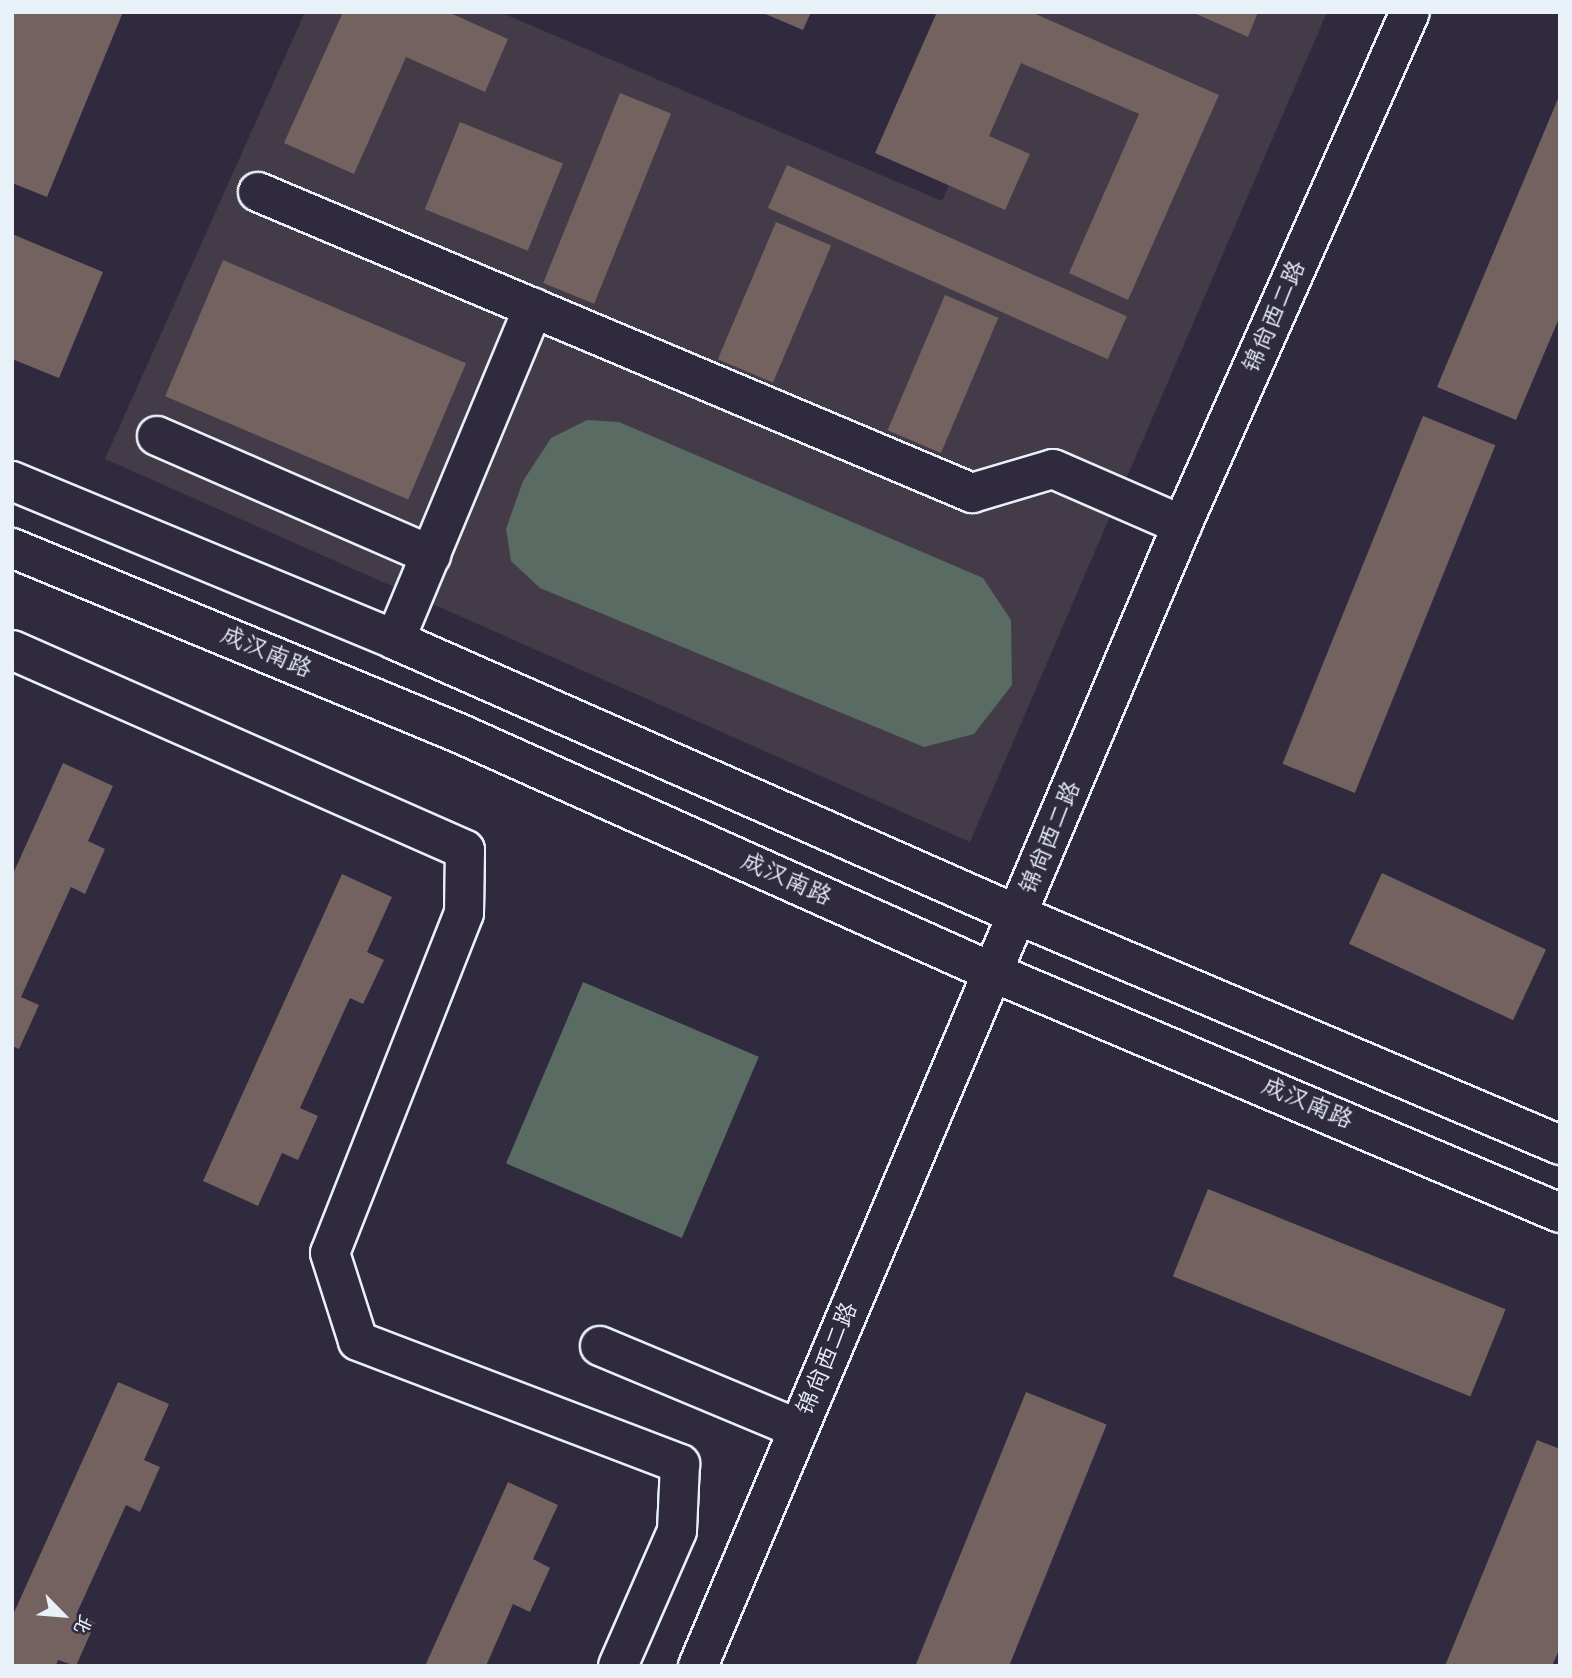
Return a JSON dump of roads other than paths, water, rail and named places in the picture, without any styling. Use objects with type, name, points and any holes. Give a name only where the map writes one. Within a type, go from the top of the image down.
[{"type":"street","name":"锦尚西二路","points":[[698,1666],[1182,525],[1410,12]]},
{"type":"street","points":[[258,192],[972,494],[1053,469],[1182,525]]},
{"type":"street","points":[[395,640],[533,308]]},
{"type":"street","points":[[157,436],[431,555]]},
{"type":"street","points":[[12,481],[395,640],[1018,915],[1560,1145]]},
{"type":"street","name":"成汉南路","points":[[12,548],[463,735],[992,972],[1560,1213]]},
{"type":"street","points":[[12,650],[465,850],[464,912],[330,1253],[358,1341],[680,1464],[677,1531],[618,1666]]},
{"type":"street","points":[[600,1346],[798,1429]]}]
